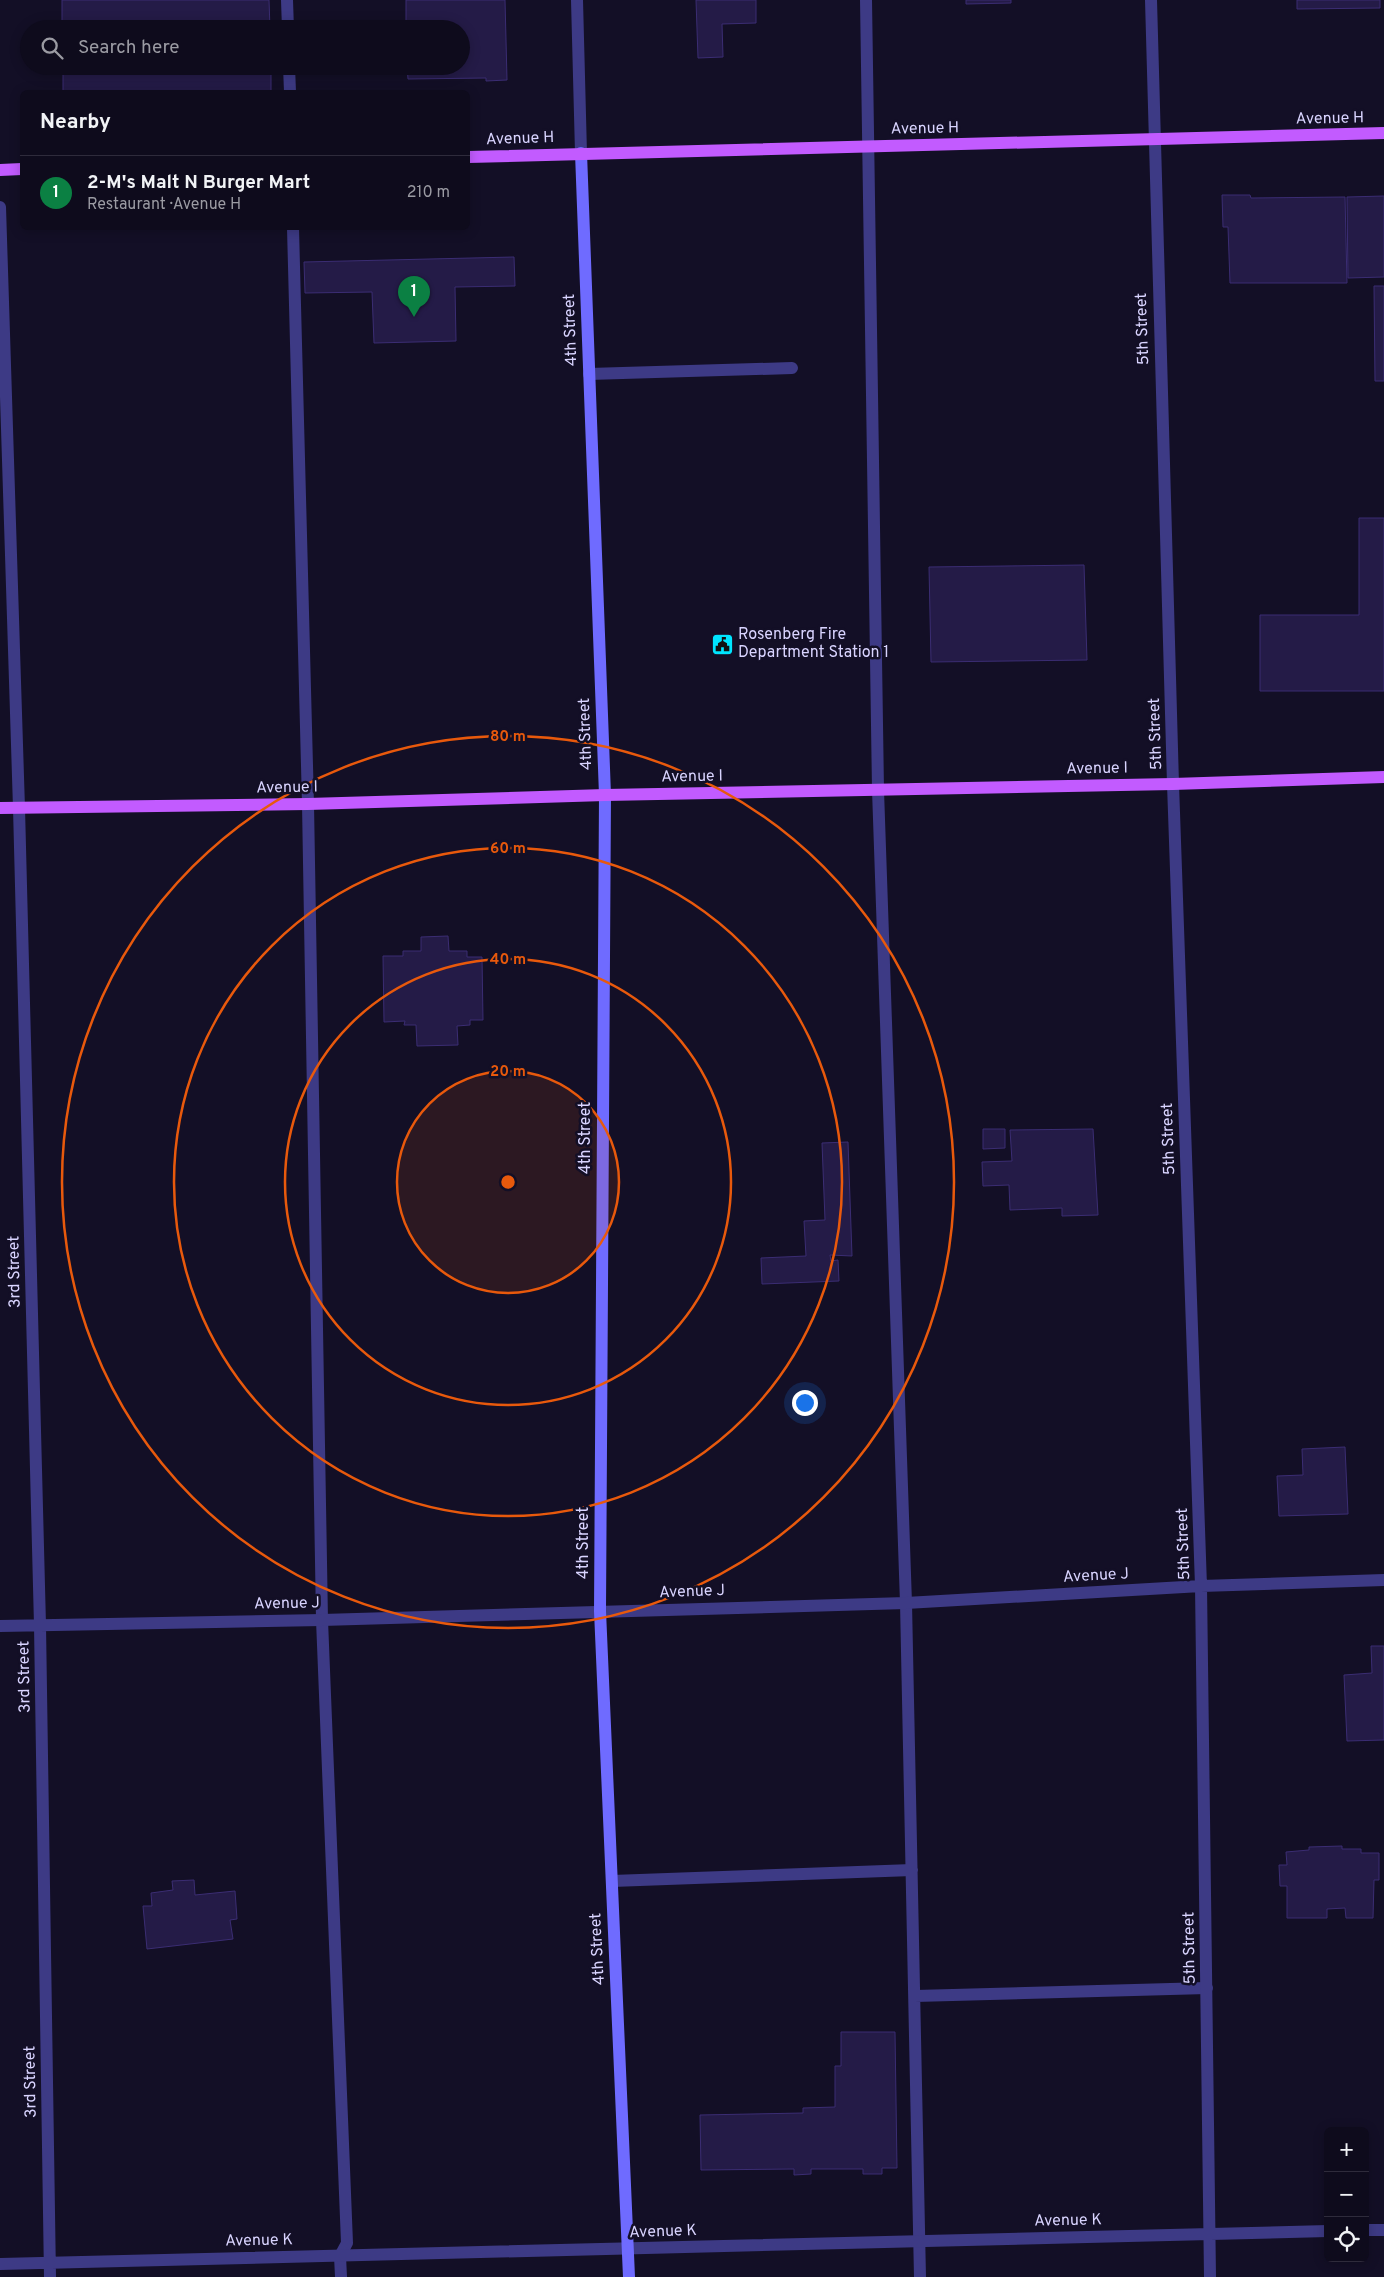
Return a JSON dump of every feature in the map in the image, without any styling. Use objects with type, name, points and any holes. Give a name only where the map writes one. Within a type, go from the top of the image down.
[{"type":"main road","name":"Avenue H","points":[[470,157],[1384,133]]},
{"type":"main road","points":[[0,170],[20,170]]},
{"type":"main road","name":"Avenue I","points":[[0,808],[308,804],[605,794],[1173,784],[1384,777]]},
{"type":"street","points":[[287,0],[288,20]]},
{"type":"street","name":"4th Street","points":[[577,0],[605,794],[600,1611],[629,2277]]},
{"type":"street","points":[[866,0],[878,790],[906,1603],[920,2277]]},
{"type":"street","name":"5th Street","points":[[1151,0],[1173,784],[1201,1586],[1210,2277]]},
{"type":"street","points":[[289,75],[290,90]]},
{"type":"street","name":"3rd Street","points":[[0,207],[19,808],[40,1625],[50,2277]]},
{"type":"street","points":[[293,230],[308,804],[322,1620],[347,2243],[340,2256],[341,2277]]},
{"type":"street","points":[[589,374],[792,368]]},
{"type":"street","name":"Avenue J","points":[[0,1626],[322,1620],[906,1603],[1201,1586],[1384,1580]]},
{"type":"street","points":[[612,1881],[912,1870]]},
{"type":"street","points":[[915,1996],[1207,1988]]},
{"type":"street","points":[[1369,2230],[1384,2230]]},
{"type":"street","name":"Avenue K","points":[[0,2264],[1324,2231]]},
{"type":"building","points":[[62,0],[269,0],[270,20],[62,20]]},
{"type":"building","points":[[406,0],[505,0],[507,80],[486,81],[486,78],[408,79],[408,75],[470,75],[470,20],[406,20]]},
{"type":"building","points":[[696,0],[756,0],[756,23],[722,24],[723,57],[698,58]]},
{"type":"building","points":[[966,0],[1011,0],[1011,3],[966,4]]},
{"type":"building","points":[[1297,0],[1380,0],[1380,8],[1297,9]]},
{"type":"building","points":[[63,75],[271,75],[271,90],[63,90]]},
{"type":"building","points":[[1222,195],[1250,195],[1251,198],[1345,197],[1347,283],[1230,283],[1228,227],[1223,227]]},
{"type":"building","points":[[1384,196],[1384,277],[1348,278],[1347,197]]},
{"type":"building","points":[[514,257],[515,286],[455,287],[456,341],[374,343],[372,292],[305,293],[304,262]]},
{"type":"building","points":[[1374,286],[1384,286],[1384,381],[1375,381]]},
{"type":"building","points":[[1359,518],[1384,518],[1384,691],[1260,691],[1260,615],[1359,615]]},
{"type":"building","points":[[1084,565],[1087,660],[931,662],[929,567]]},
{"type":"building","points":[[448,936],[449,951],[467,951],[467,957],[482,957],[483,1020],[470,1020],[470,1025],[457,1026],[458,1045],[417,1046],[416,1025],[404,1025],[405,1021],[384,1022],[383,956],[403,956],[403,951],[421,951],[421,937]]},
{"type":"building","points":[[983,1129],[1005,1129],[1005,1148],[983,1149]]},
{"type":"building","points":[[1093,1129],[1098,1215],[1062,1216],[1062,1208],[1010,1210],[1009,1185],[983,1186],[982,1162],[1012,1161],[1010,1130]]},
{"type":"building","points":[[848,1142],[852,1256],[830,1255],[831,1261],[838,1260],[839,1281],[762,1284],[761,1258],[806,1256],[804,1221],[825,1220],[822,1143]]},
{"type":"building","points":[[1345,1447],[1348,1514],[1279,1516],[1277,1476],[1303,1475],[1302,1449]]},
{"type":"building","points":[[1371,1646],[1384,1646],[1384,1740],[1347,1741],[1344,1675],[1372,1673]]},
{"type":"building","points":[[1342,1846],[1342,1849],[1361,1849],[1361,1853],[1379,1853],[1379,1880],[1374,1880],[1373,1918],[1346,1918],[1345,1908],[1327,1909],[1327,1918],[1287,1918],[1287,1886],[1280,1886],[1279,1865],[1287,1865],[1286,1852],[1309,1850],[1309,1847]]},
{"type":"building","points":[[194,1880],[195,1895],[235,1891],[237,1919],[230,1920],[233,1939],[147,1949],[143,1906],[152,1906],[151,1893],[173,1890],[172,1881]]},
{"type":"building","points":[[841,2032],[895,2032],[897,2168],[882,2168],[882,2174],[863,2174],[863,2169],[811,2169],[811,2174],[794,2175],[794,2169],[701,2170],[700,2115],[803,2113],[803,2108],[835,2107],[835,2066],[841,2066]]},
{"type":"place","name":"2-M's Malt N Burger Mart","points":[[414,317]]},
{"type":"place","name":"Rosenberg Fire Department Station 1","points":[[722,644]]}]
